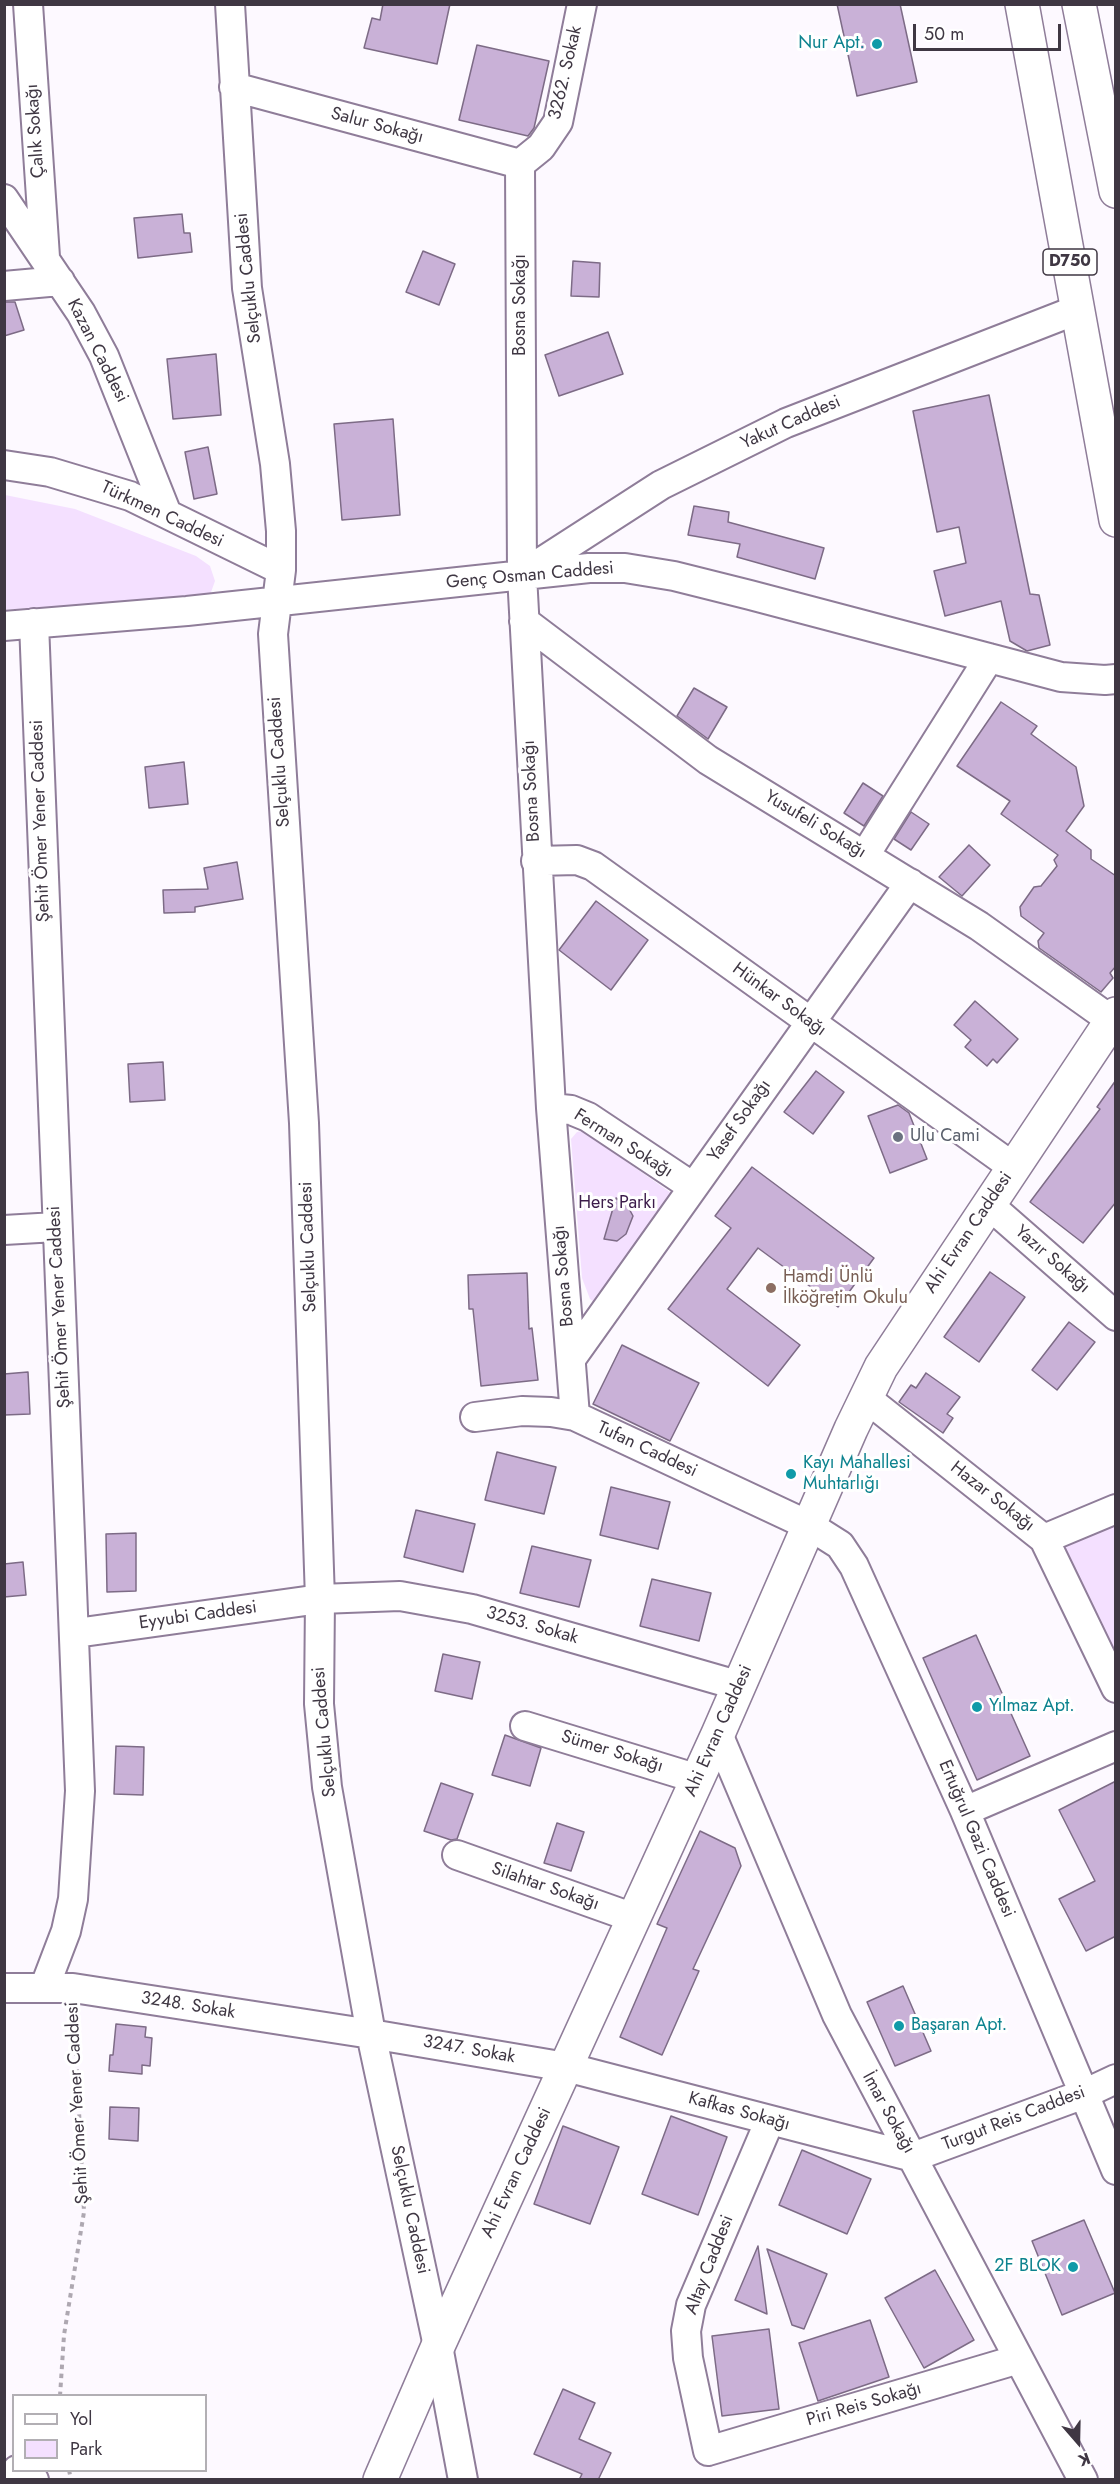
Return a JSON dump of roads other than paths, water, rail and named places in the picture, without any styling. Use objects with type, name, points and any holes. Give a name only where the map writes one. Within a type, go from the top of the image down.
[{"type":"main road","name":"D750","points":[[1022,4],[1116,520]]},
{"type":"main road","points":[[1079,4],[1116,190]]},
{"type":"main road","name":"Ahi Evran Caddesi","points":[[380,2480],[438,2346],[740,1686],[866,1398],[899,1337],[1114,1017]]},
{"type":"street","name":"Çalık Sokağı","points":[[28,4],[45,257]]},
{"type":"street","name":"Selçuklu Caddesi","points":[[230,4],[247,288],[275,464],[281,531],[281,570],[276,601],[274,667],[305,1134],[320,1599],[319,1704],[327,1787],[371,2034],[438,2346],[463,2480]]},
{"type":"street","name":"3262. Sokak","points":[[520,164],[541,147],[558,122],[582,4]]},
{"type":"street","name":"Salur Sokağı","points":[[234,87],[520,164]]},
{"type":"street","name":"Bosna Sokağı","points":[[520,164],[524,621],[551,1108],[575,1416]]},
{"type":"street","name":"Kazan Caddesi","points":[[4,199],[45,257],[104,356],[167,514]]},
{"type":"street","points":[[4,286],[60,281]]},
{"type":"street","name":"Yakut Caddesi","points":[[522,574],[661,486],[786,423],[1079,309]]},
{"type":"street","name":"Türkmen Caddesi","points":[[4,465],[50,472],[92,482],[130,496],[281,570]]},
{"type":"street","name":"Genç Osman Caddesi","points":[[4,626],[276,601],[522,574],[589,568],[625,568],[674,576],[1061,677],[1105,681],[1116,679]]},
{"type":"street","name":"Yusufeli Sokağı","points":[[524,621],[708,760],[979,926],[1114,1017]]},
{"type":"street","name":"Şehit Ömer Yener Caddesi","points":[[34,623],[56,1227],[76,1633],[80,1791],[78,1852],[73,1899],[66,1931],[45,1986]]},
{"type":"street","points":[[865,855],[989,658]]},
{"type":"street","name":"Hünkar Sokağı","points":[[536,861],[577,860],[593,866],[1013,1167]]},
{"type":"street","name":"Yasef Sokağı","points":[[571,1359],[910,884]]},
{"type":"street","name":"Ferman Sokağı","points":[[551,1108],[571,1110],[588,1117],[693,1187]]},
{"type":"street","name":"Yazır Sokağı","points":[[988,1204],[1116,1316]]},
{"type":"street","points":[[4,1230],[56,1227]]},
{"type":"street","name":"Hazar Sokağı","points":[[866,1398],[1044,1539],[1116,1688]]},
{"type":"street","name":"Tufan Caddesi","points":[[475,1417],[522,1411],[575,1416],[810,1526]]},
{"type":"street","points":[[1044,1539],[1116,1509]]},
{"type":"street","name":"Ertuğrul Gazi Caddesi","points":[[810,1526],[840,1545],[854,1566],[965,1811],[1116,2170]]},
{"type":"street","name":"3253. Sokak","points":[[320,1599],[400,1596],[436,1601],[472,1609],[740,1686]]},
{"type":"street","name":"Eyyubi Caddesi","points":[[76,1633],[320,1599]]},
{"type":"street","name":"Sümer Sokağı","points":[[525,1726],[698,1779]]},
{"type":"street","name":"İmar Sokağı","points":[[718,1734],[837,2015],[873,2088],[1083,2480]]},
{"type":"street","points":[[965,1811],[1116,1746]]},
{"type":"street","name":"Silahtar Sokağı","points":[[457,1855],[634,1918]]},
{"type":"street","name":"3248. Sokak","points":[[4,1988],[45,1986],[73,1988],[371,2034]]},
{"type":"street","name":"3247. Sokak","points":[[371,2034],[566,2067]]},
{"type":"street","name":"Kafkas Sokağı","points":[[566,2067],[912,2157]]},
{"type":"street","name":"Turgut Reis Caddesi","points":[[912,2157],[1084,2094],[1116,2079]]},
{"type":"street","name":"Altay Caddesi","points":[[708,2451],[688,2358],[686,2331],[691,2305],[770,2120]]},
{"type":"street","name":"Piri Reis Sokağı","points":[[708,2451],[1019,2359]]},
{"type":"street","points":[[21,2472],[34,2480]]},
{"type":"place","name":"Nur Apt.","points":[[877,44]]},
{"type":"place","name":"Ulu Cami","points":[[898,1137]]},
{"type":"place","name":"Hamdi Ünlü İlköğretim Okulu","points":[[771,1288]]},
{"type":"place","name":"Kayı Mahallesi Muhtarlığı","points":[[791,1474]]},
{"type":"place","name":"Yılmaz Apt.","points":[[977,1707]]},
{"type":"place","name":"Başaran Apt.","points":[[899,2026]]},
{"type":"place","name":"2F BLOK","points":[[1073,2267]]},
{"type":"park label","name":"Hers Parkı","points":[[617,1204]]}]
